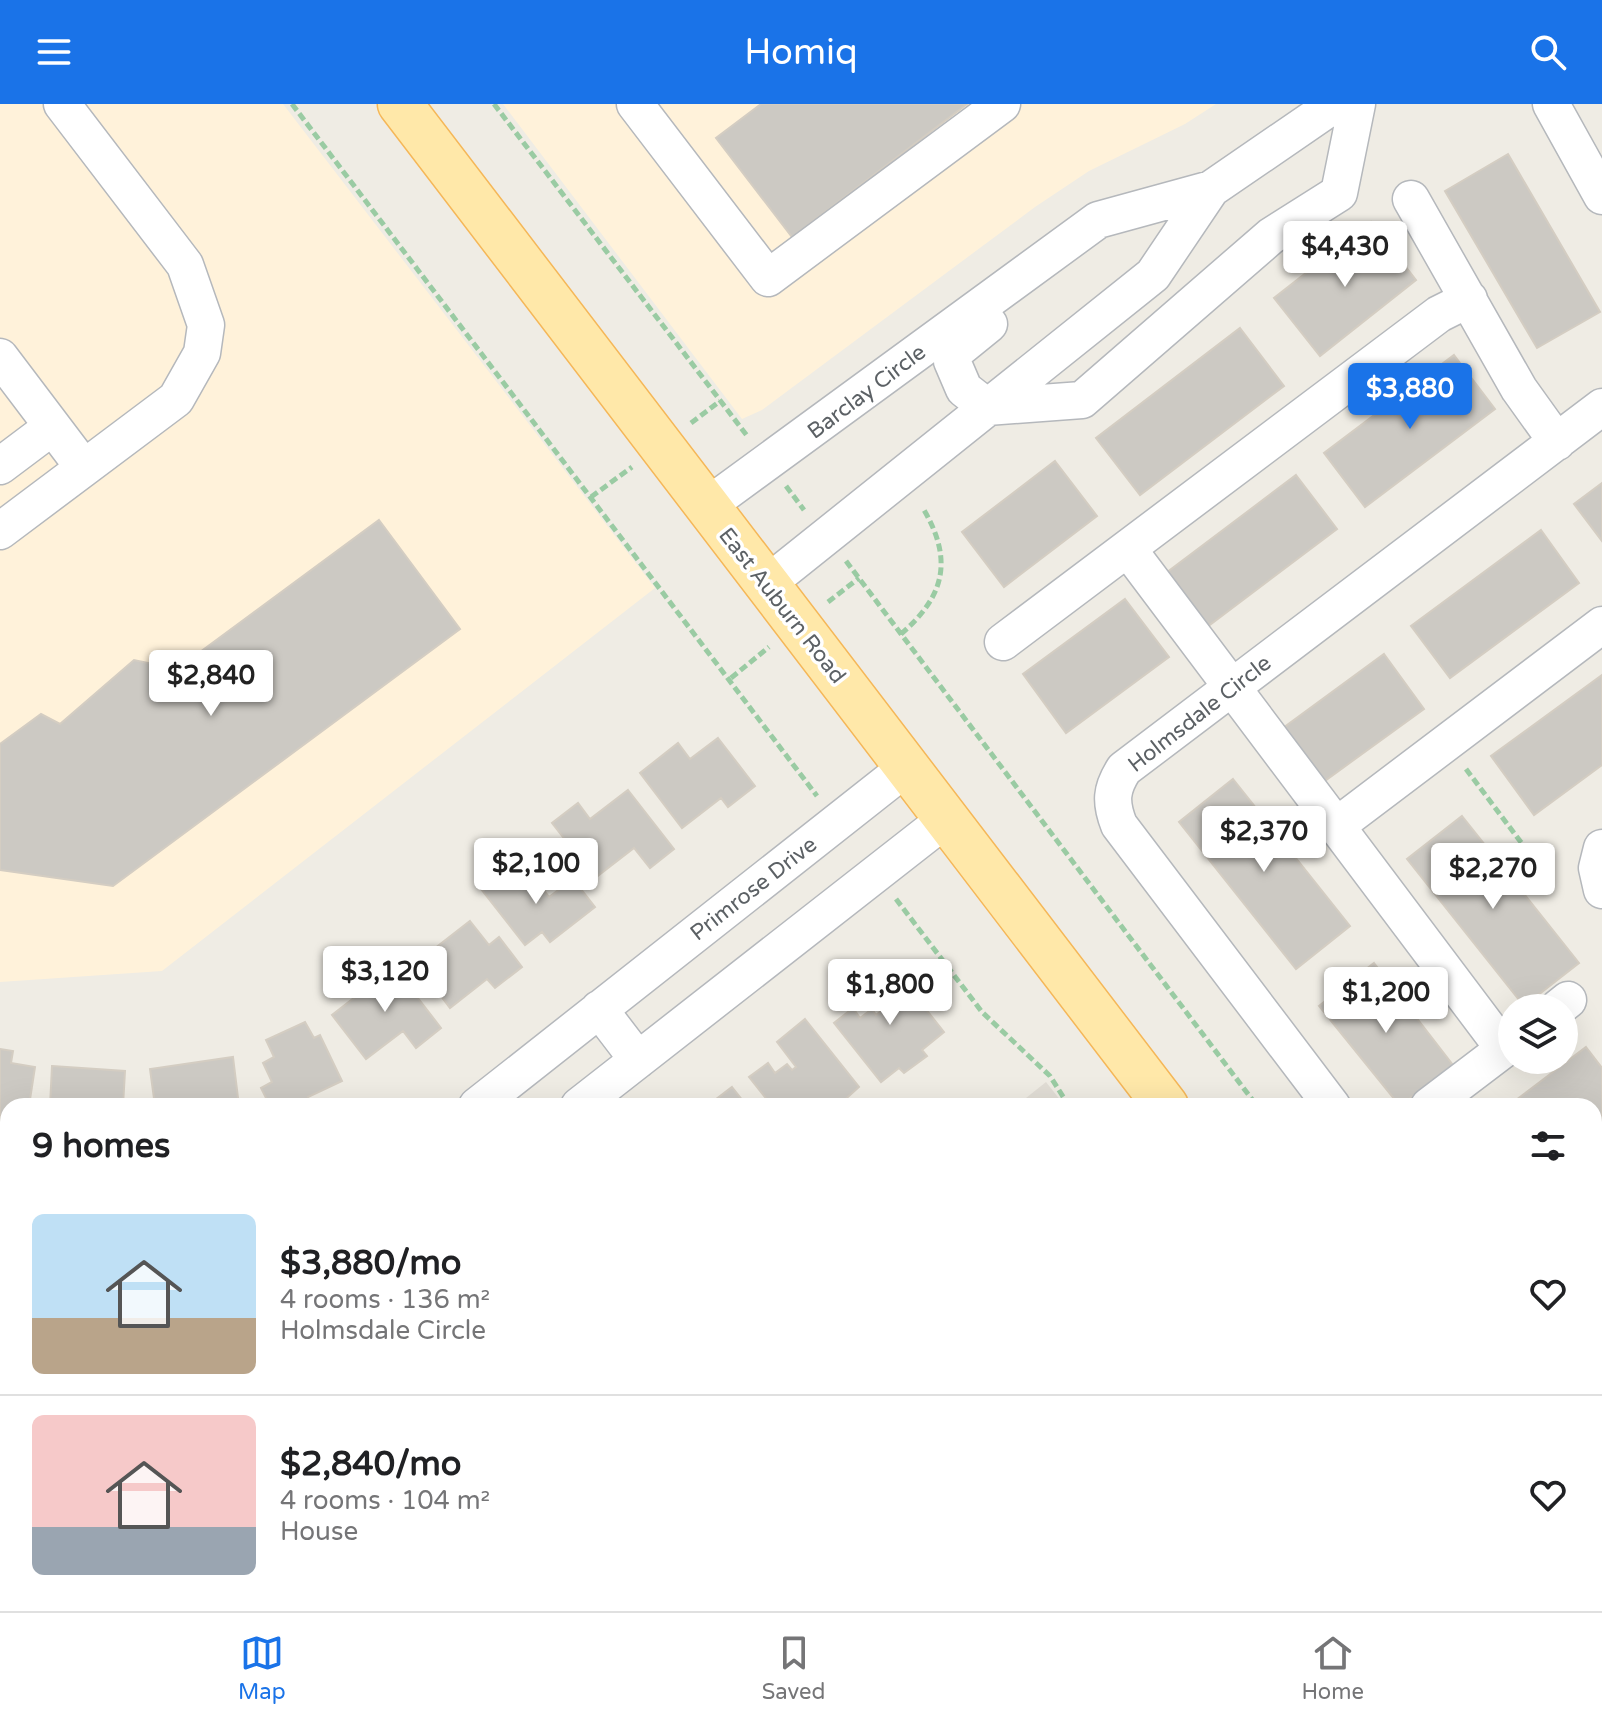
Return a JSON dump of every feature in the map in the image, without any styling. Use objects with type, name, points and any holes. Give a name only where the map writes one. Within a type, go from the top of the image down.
[{"type":"main road","name":"East Auburn Road","points":[[400,104],[1160,1098]]},
{"type":"street","points":[[0,531],[176,399],[202,353],[206,325],[185,265],[62,104]]},
{"type":"street","points":[[648,109],[768,278],[1002,104]]},
{"type":"street","name":"Barclay Circle","points":[[707,506],[1098,220],[1211,189],[1335,104]]},
{"type":"street","points":[[987,407],[1082,400],[1271,236],[1339,193],[1357,104]]},
{"type":"street","points":[[1551,104],[1602,196]]},
{"type":"street","name":"Barclay Circle","points":[[768,583],[1153,275],[1211,189]]},
{"type":"street","points":[[1411,199],[1519,389],[1557,442]]},
{"type":"street","name":"Barclay Circle","points":[[987,407],[964,389],[952,361],[957,350],[994,319],[1023,274]]},
{"type":"street","points":[[1003,642],[1439,314],[1469,299]]},
{"type":"street","points":[[0,357],[84,468]]},
{"type":"street","name":"Holmsdale Circle","points":[[1326,1098],[1119,825],[1111,798],[1124,769],[1602,407]]},
{"type":"street","points":[[0,466],[52,427]]},
{"type":"street","points":[[1128,549],[1335,827],[1498,1033]]},
{"type":"street","points":[[1335,827],[1602,625]]},
{"type":"street","name":"Primrose Drive","points":[[487,1098],[907,767]]},
{"type":"street","points":[[589,1098],[946,819]]},
{"type":"street","points":[[1602,848],[1597,868],[1602,890]]},
{"type":"street","points":[[599,1009],[638,1060]]},
{"type":"street","points":[[1440,1098],[1498,1054]]},
{"type":"path","points":[[292,104],[731,678],[823,804]]},
{"type":"path","points":[[494,104],[749,440]]},
{"type":"path","points":[[699,417],[720,401]]},
{"type":"path","points":[[591,497],[623,473]]},
{"type":"path","points":[[779,477],[809,516]]},
{"type":"path","points":[[901,634],[922,614],[941,576],[940,541],[924,510]]},
{"type":"path","points":[[840,554],[1251,1098]]},
{"type":"path","points":[[840,592],[859,578]]},
{"type":"path","points":[[731,678],[761,653]]},
{"type":"path","points":[[1458,759],[1529,853]]},
{"type":"path","points":[[889,889],[982,1012],[1050,1076],[1064,1098]]},
{"type":"shaded area","points":[[0,104],[283,104],[655,588],[162,971],[0,982]]},
{"type":"shaded area","points":[[503,104],[1216,104],[1185,124],[1089,171],[1035,207],[762,410],[742,419]]},
{"type":"shaded area","points":[[1046,1082],[1059,1098],[1026,1098]]},
{"type":"building","points":[[761,104],[967,104],[792,237],[716,138]]},
{"type":"building","points":[[1508,154],[1600,312],[1537,348],[1445,191]]},
{"type":"building","points":[[1371,222],[1416,280],[1320,356],[1274,298]]},
{"type":"building","points":[[1240,328],[1284,386],[1140,495],[1096,438]]},
{"type":"building","points":[[1454,355],[1495,409],[1365,507],[1324,453]]},
{"type":"building","points":[[1055,461],[1097,516],[1004,587],[962,532]]},
{"type":"building","points":[[1296,475],[1337,529],[1207,627],[1166,573]]},
{"type":"building","points":[[1602,483],[1602,541],[1574,504]]},
{"type":"building","points":[[379,520],[460,629],[113,886],[0,870],[0,744],[41,714],[60,724],[134,660],[177,669]]},
{"type":"building","points":[[1541,530],[1579,583],[1450,678],[1411,626]]},
{"type":"building","points":[[1125,599],[1169,657],[1066,733],[1023,674]]},
{"type":"building","points":[[1384,654],[1424,709],[1322,783],[1283,728]]},
{"type":"building","points":[[1602,675],[1602,765],[1534,815],[1491,756]]},
{"type":"building","points":[[718,738],[755,786],[728,807],[721,798],[682,828],[640,773],[678,743],[690,759]]},
{"type":"building","points":[[1233,779],[1350,926],[1296,969],[1179,822]]},
{"type":"building","points":[[628,790],[674,849],[650,868],[634,848],[595,878],[552,823],[578,803],[590,819]]},
{"type":"building","points":[[1462,816],[1579,963],[1539,994],[1514,994],[1407,859]]},
{"type":"building","points":[[510,867],[521,882],[532,874],[549,897],[573,879],[595,907],[550,942],[542,932],[525,945],[481,889]]},
{"type":"building","points":[[470,921],[489,945],[499,937],[522,967],[495,988],[487,979],[450,1008],[416,963]]},
{"type":"building","points":[[1374,963],[1453,1065],[1410,1098],[1394,1098],[1319,1006]]},
{"type":"building","points":[[890,964],[944,1032],[922,1050],[927,1056],[904,1073],[899,1068],[881,1082],[834,1023],[853,1008],[860,1018],[872,1009],[876,1015],[881,1011],[861,987]]},
{"type":"building","points":[[394,967],[441,1028],[416,1048],[403,1031],[366,1059],[332,1015],[355,997],[351,992],[374,974],[378,979]]},
{"type":"building","points":[[805,1019],[859,1087],[847,1098],[766,1098],[749,1077],[768,1063],[775,1073],[787,1064],[792,1070],[796,1067],[777,1042]]},
{"type":"building","points":[[305,1022],[314,1038],[320,1035],[342,1081],[308,1098],[266,1098],[261,1088],[272,1082],[263,1063],[274,1057],[266,1040]]},
{"type":"building","points":[[1586,1047],[1602,1068],[1602,1098],[1519,1098],[1550,1074],[1578,1074],[1578,1053]]},
{"type":"building","points":[[0,1049],[13,1051],[11,1063],[35,1067],[30,1098],[0,1098]]},
{"type":"building","points":[[233,1057],[238,1098],[154,1098],[150,1069]]},
{"type":"building","points":[[52,1066],[125,1071],[123,1098],[50,1098]]},
{"type":"building","points":[[732,1087],[741,1098],[718,1098]]}]
